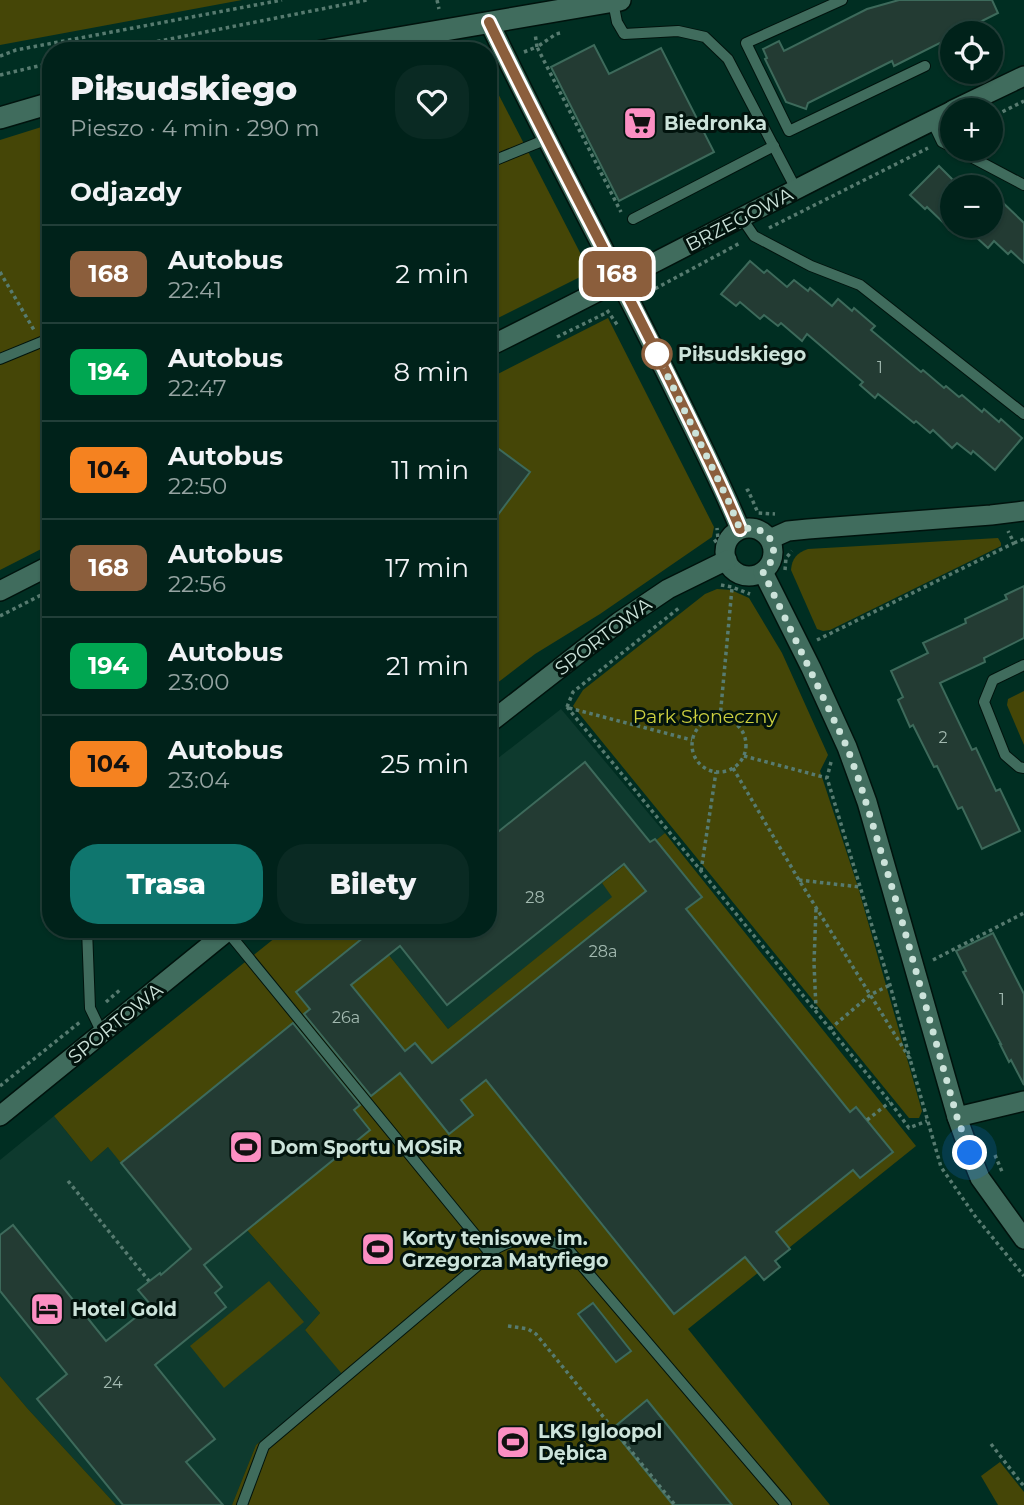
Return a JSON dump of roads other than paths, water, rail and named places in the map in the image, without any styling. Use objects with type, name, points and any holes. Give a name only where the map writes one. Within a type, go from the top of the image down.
[{"type":"street","points":[[375,42],[616,1]]},
{"type":"street","points":[[489,22],[620,281],[740,529]]},
{"type":"street","name":"BRZEGOWA","points":[[979,98],[1024,76]]},
{"type":"street","points":[[0,118],[42,106]]},
{"type":"street","name":"BRZEGOWA","points":[[497,342],[940,117]]},
{"type":"street","points":[[770,539],[788,531],[1024,511]]},
{"type":"street","points":[[748,527],[757,528],[770,539],[774,553],[772,561],[763,572],[742,575],[730,567],[726,546],[734,533],[748,527]]},
{"type":"street","name":"SPORTOWA","points":[[497,717],[619,622],[668,589],[727,561]]},
{"type":"street","points":[[0,591],[42,570]]},
{"type":"street","points":[[763,572],[847,747],[863,791],[957,1117],[970,1153],[980,1178],[1024,1239]]},
{"type":"street","name":"SPORTOWA","points":[[0,1116],[218,938]]},
{"type":"street","points":[[957,1117],[1024,1101]]},
{"type":"lane","points":[[842,0],[746,43],[789,131],[925,66]]},
{"type":"lane","points":[[616,1],[617,22],[624,34],[678,31],[705,37],[728,59],[796,189]]},
{"type":"lane","points":[[932,121],[940,138]]},
{"type":"lane","points":[[497,159],[547,139]]},
{"type":"lane","points":[[628,217],[774,146]]},
{"type":"lane","points":[[979,161],[1024,185]]},
{"type":"lane","points":[[741,217],[754,236],[811,266],[860,285],[1024,414]]},
{"type":"lane","points":[[0,359],[42,342]]},
{"type":"lane","points":[[1024,666],[993,680],[984,702],[1005,755],[1024,768]]},
{"type":"lane","points":[[87,938],[90,1008],[102,1034]]},
{"type":"lane","points":[[234,938],[490,1253]]},
{"type":"lane","points":[[242,1505],[264,1446],[490,1253],[522,1239],[546,1240],[566,1247],[786,1505]]},
{"type":"place","name":"Biedronka","points":[[640,123]]},
{"type":"place","name":"Piłsudskiego","points":[[657,354]]},
{"type":"place","name":"Dom Sportu MOSiR","points":[[246,1147]]},
{"type":"place","name":"Korty tenisowe im. Grzegorza Matyfiego","points":[[378,1249]]},
{"type":"place","name":"Hotel Gold","points":[[47,1309]]},
{"type":"place","name":"LKS Igloopol Dębica","points":[[513,1442]]},
{"type":"park label","name":"Park Słoneczny","points":[[705,716]]}]
